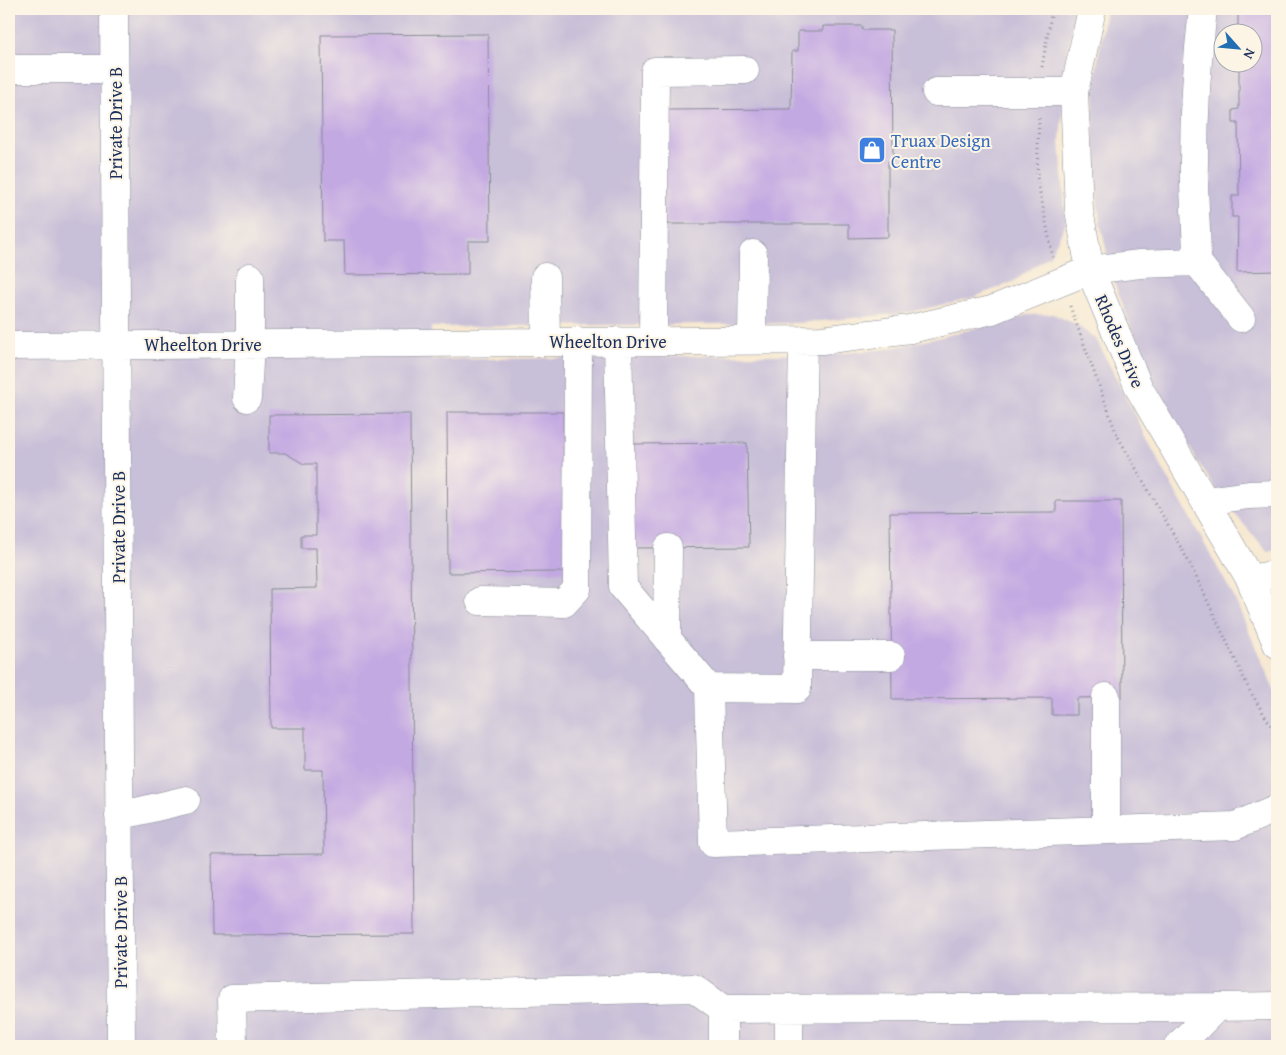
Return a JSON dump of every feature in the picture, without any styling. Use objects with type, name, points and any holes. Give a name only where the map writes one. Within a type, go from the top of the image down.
[{"type":"street","name":"Private Drive B","points":[[114,9],[121,1046]]},
{"type":"street","name":"Rhodes Drive","points":[[1092,9],[1074,92],[1079,210],[1090,270],[1139,388],[1250,579],[1277,644]]},
{"type":"street","points":[[1203,9],[1196,66],[1194,164],[1197,262],[1241,318]]},
{"type":"street","points":[[9,69],[114,69]]},
{"type":"street","points":[[652,341],[655,71],[745,70]]},
{"type":"street","points":[[936,92],[1074,92]]},
{"type":"street","points":[[752,340],[753,254]]},
{"type":"street","name":"Wheelton Drive","points":[[9,346],[822,340],[910,329],[992,310],[1090,270],[1140,264],[1197,262]]},
{"type":"street","points":[[545,277],[546,342]]},
{"type":"street","points":[[247,398],[250,344],[250,278]]},
{"type":"street","points":[[709,688],[797,688],[803,340]]},
{"type":"street","points":[[480,601],[564,603],[577,589],[578,341]]},
{"type":"street","points":[[618,341],[624,587],[709,688],[713,843],[1235,826],[1277,808]]},
{"type":"street","points":[[1205,501],[1248,495],[1277,494]]},
{"type":"street","points":[[668,548],[668,639]]},
{"type":"street","points":[[1250,579],[1277,574]]},
{"type":"street","points":[[797,656],[891,656]]},
{"type":"street","points":[[1106,697],[1106,830]]},
{"type":"street","points":[[120,816],[186,800]]},
{"type":"street","points":[[233,1046],[232,999],[694,988],[723,1009],[1277,1006]]},
{"type":"street","points":[[1178,1046],[1217,1007]]},
{"type":"street","points":[[789,1008],[789,1046]]},
{"type":"street","points":[[723,1009],[723,1046]]},
{"type":"path","points":[[1041,71],[1052,9]]},
{"type":"path","points":[[1039,115],[1037,177],[1049,247]]},
{"type":"path","points":[[1079,330],[1116,435],[1189,562],[1250,691],[1277,736]]},
{"type":"shaded area","points":[[9,9],[1077,9],[1066,57],[1060,141],[1066,223],[1050,255],[1013,282],[974,297],[907,313],[799,323],[431,327],[431,360],[835,354],[887,349],[1028,315],[1053,314],[1075,324],[1096,339],[1160,464],[1234,597],[1277,697],[1277,1046],[9,1046]]},
{"type":"shaded area","points":[[1106,9],[1277,9],[1277,551],[1267,551],[1222,499],[1195,457],[1147,370],[1112,276],[1100,222],[1094,167],[1093,112],[1097,65]]},
{"type":"building","points":[[1238,9],[1277,9],[1277,271],[1237,272],[1238,217],[1232,217],[1232,196],[1239,196],[1238,123],[1233,123],[1233,110],[1239,109],[1239,72],[1264,72],[1264,22],[1238,22]]},
{"type":"building","points":[[823,26],[862,26],[862,30],[892,30],[893,161],[888,161],[888,237],[849,238],[849,224],[667,224],[667,110],[791,109],[792,51],[798,51],[798,31],[823,31]]},
{"type":"building","points":[[488,34],[490,241],[468,241],[468,274],[345,275],[344,241],[323,241],[321,35]]},
{"type":"building","points":[[1273,395],[1277,395],[1277,458],[1273,458]]},
{"type":"building","points":[[447,412],[563,412],[564,572],[448,573]]},
{"type":"building","points":[[410,414],[414,934],[212,935],[211,855],[324,854],[323,770],[305,770],[305,728],[271,728],[270,589],[317,588],[316,548],[301,548],[301,535],[316,535],[316,464],[304,464],[285,453],[269,453],[269,415]]},
{"type":"building","points":[[747,443],[749,547],[633,548],[631,444]]},
{"type":"building","points":[[1056,501],[1121,501],[1122,697],[1077,698],[1077,715],[1052,715],[1052,698],[892,699],[890,513],[1056,512]]},
{"type":"place","name":"Truax Design Centre","points":[[872,150]]}]
